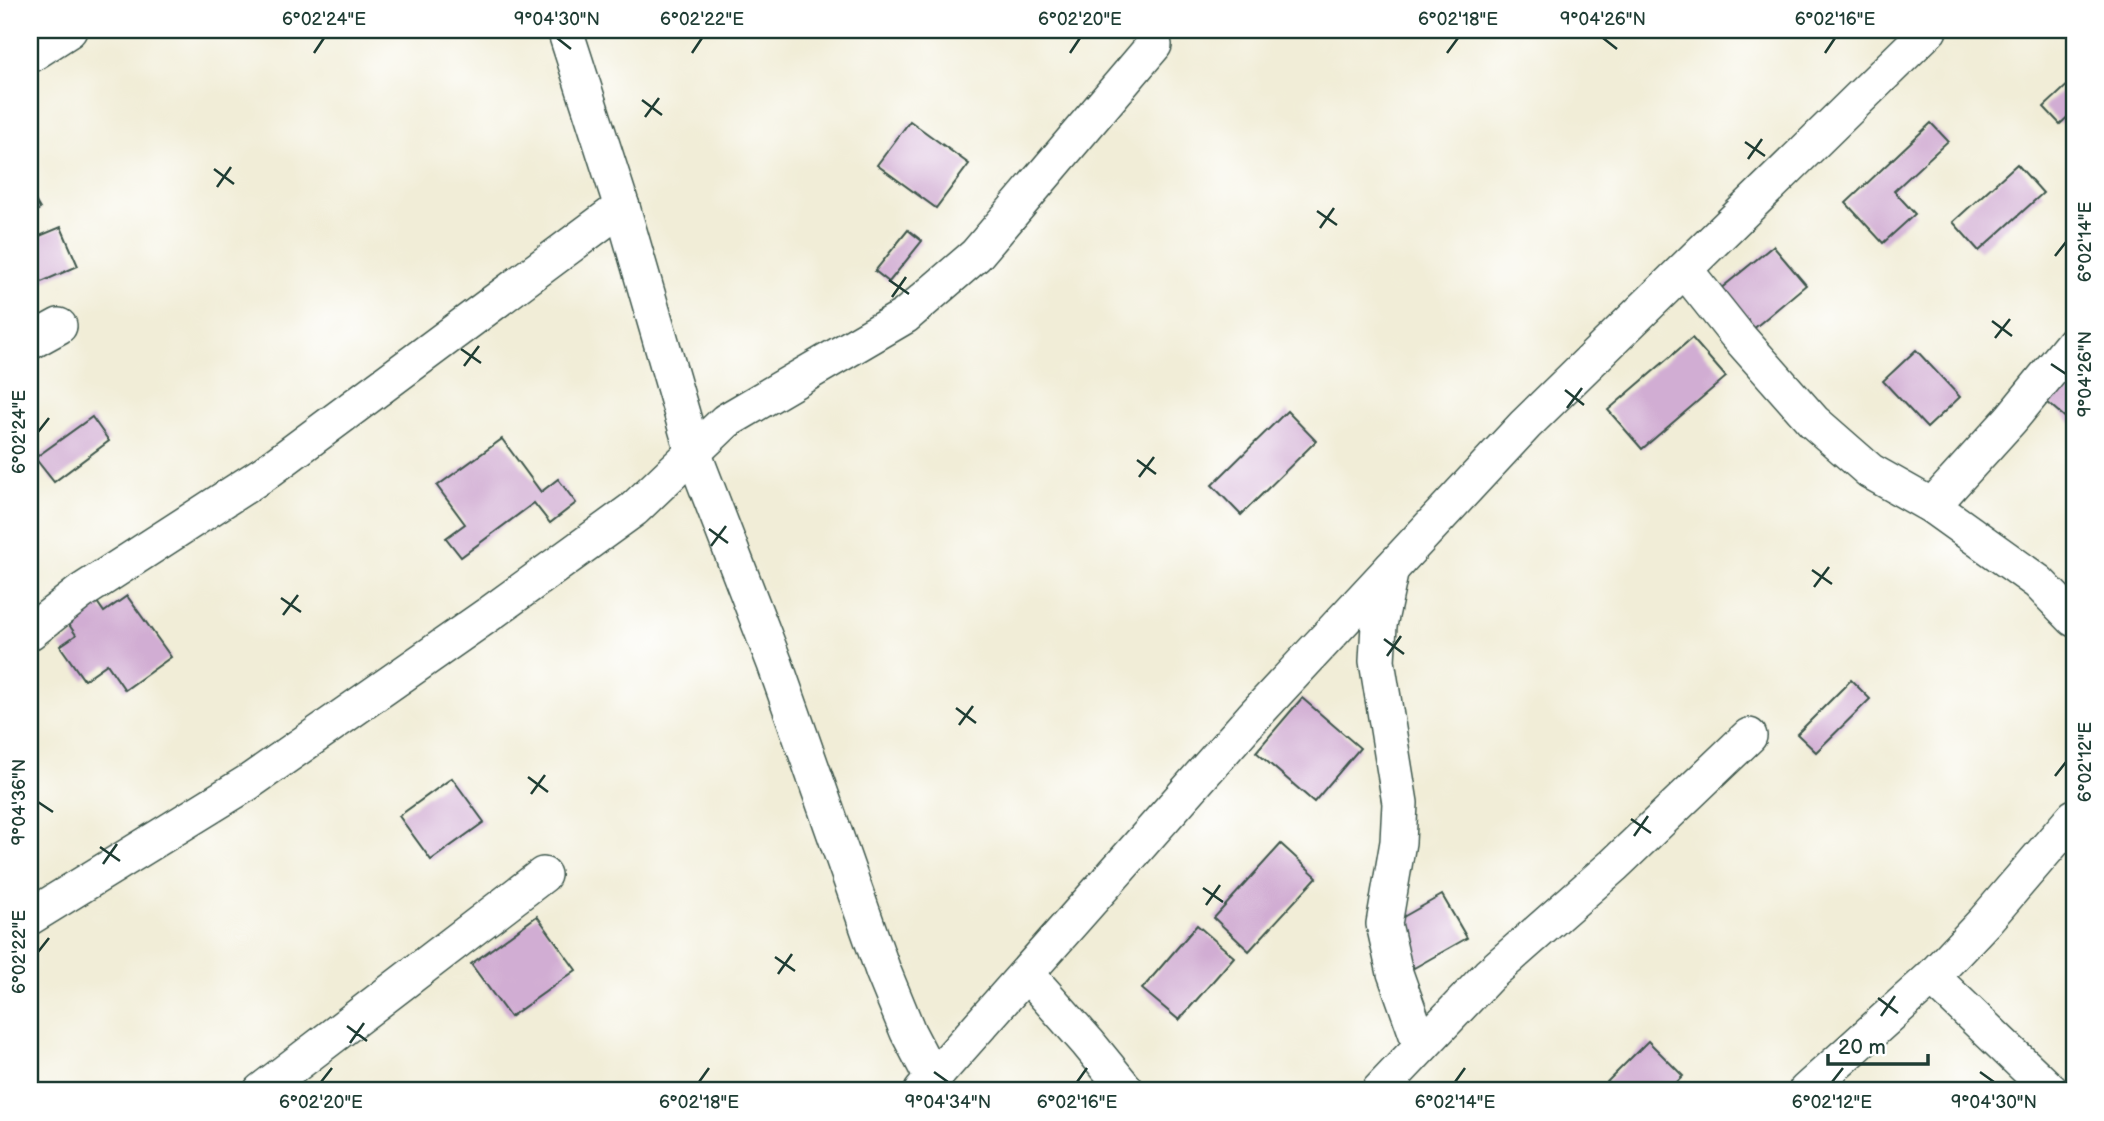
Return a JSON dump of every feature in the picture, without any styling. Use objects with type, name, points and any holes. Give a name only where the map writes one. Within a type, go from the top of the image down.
[{"type":"street","points":[[30,55],[69,30]]},
{"type":"street","points":[[565,30],[622,207],[693,452],[775,664],[883,971],[927,1086],[1252,718],[1525,425],[1929,30]]},
{"type":"street","points":[[30,917],[271,767],[634,509],[726,421],[905,316],[976,255],[1154,45]]},
{"type":"street","points":[[30,632],[81,592],[265,472],[622,207]]},
{"type":"street","points":[[1685,270],[1814,422],[1870,471],[1932,506],[2038,582],[2074,619]]},
{"type":"street","points":[[1932,506],[2011,419],[2074,342]]},
{"type":"street","points":[[1391,569],[1379,625],[1377,661],[1400,803],[1398,842],[1384,924],[1395,973],[1421,1046]]},
{"type":"street","points":[[1379,1091],[1489,975],[1614,865],[1749,736]]},
{"type":"street","points":[[1806,1091],[1932,977],[1984,922],[2074,817]]},
{"type":"street","points":[[261,1091],[543,875]]},
{"type":"street","points":[[1027,974],[1127,1091]]},
{"type":"street","points":[[1932,977],[2051,1091]]},
{"type":"building","points":[[2074,79],[2074,111],[2060,124],[2044,107]]},
{"type":"building","points":[[910,121],[969,164],[936,208],[877,165]]},
{"type":"building","points":[[1931,123],[1948,141],[1894,191],[1915,214],[1883,243],[1846,203]]},
{"type":"building","points":[[2017,164],[2043,193],[1979,251],[1953,222]]},
{"type":"building","points":[[30,192],[40,209],[30,215]]},
{"type":"building","points":[[61,227],[78,266],[30,287],[30,240]]},
{"type":"building","points":[[908,230],[922,241],[889,282],[875,271]]},
{"type":"building","points":[[1773,246],[1806,285],[1752,330],[1719,290]]},
{"type":"building","points":[[1692,338],[1726,377],[1642,449],[1608,410]]},
{"type":"building","points":[[1916,350],[1960,397],[1927,428],[1883,381]]},
{"type":"building","points":[[2060,371],[2074,383],[2074,425],[2040,396]]},
{"type":"building","points":[[1287,411],[1316,441],[1241,515],[1212,485]]},
{"type":"building","points":[[92,417],[109,441],[54,482],[35,458]]},
{"type":"building","points":[[502,439],[541,492],[558,479],[576,503],[550,523],[534,503],[461,557],[446,538],[465,524],[437,486]]},
{"type":"building","points":[[90,592],[104,612],[127,596],[171,657],[125,690],[107,664],[84,680],[60,646],[76,635],[61,613]]},
{"type":"building","points":[[1851,680],[1870,699],[1816,752],[1797,734]]},
{"type":"building","points":[[1302,698],[1360,748],[1314,802],[1256,752]]},
{"type":"building","points":[[452,778],[484,822],[431,860],[399,816]]},
{"type":"building","points":[[1281,844],[1317,877],[1249,951],[1214,918]]},
{"type":"building","points":[[1442,895],[1467,938],[1414,968],[1389,925]]},
{"type":"building","points":[[537,916],[576,970],[510,1017],[471,964]]},
{"type":"building","points":[[1197,925],[1234,957],[1179,1020],[1142,989]]},
{"type":"building","points":[[1648,1041],[1683,1076],[1668,1091],[1598,1091]]},
{"type":"building","points":[[1685,1084],[1693,1091],[1679,1091]]}]
